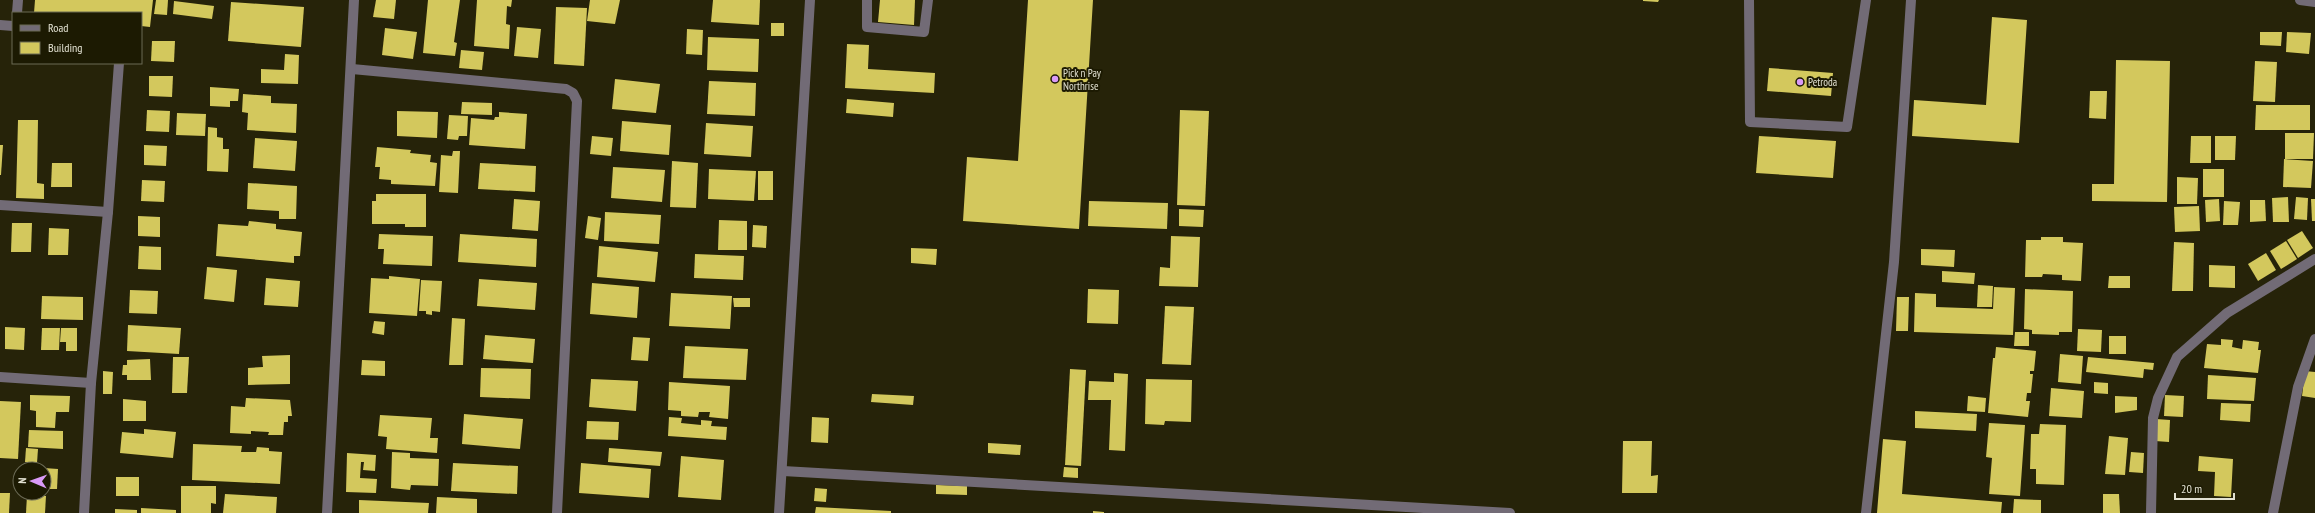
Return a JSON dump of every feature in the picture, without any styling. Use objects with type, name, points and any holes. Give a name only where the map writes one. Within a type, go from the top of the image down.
[{"type":"street","points":[[17,12],[18,0]]},
{"type":"street","points":[[327,513],[352,69],[354,0]]},
{"type":"street","points":[[779,513],[783,471],[810,0]]},
{"type":"street","points":[[868,0],[867,27],[924,32],[928,0]]},
{"type":"street","points":[[1749,0],[1750,122],[1847,127],[1866,0]]},
{"type":"street","points":[[1866,513],[1894,262],[1911,0]]},
{"type":"street","points":[[2300,0],[2315,2]]},
{"type":"street","points":[[0,25],[12,26]]},
{"type":"street","points":[[84,513],[91,383],[108,212],[119,64]]},
{"type":"street","points":[[352,69],[566,89],[573,93],[577,101],[557,513]]},
{"type":"street","points":[[0,205],[108,212]]},
{"type":"street","points":[[2151,513],[2153,418],[2158,398],[2177,357],[2228,313],[2315,259]]},
{"type":"street","points":[[2273,513],[2298,387],[2315,339]]},
{"type":"street","points":[[0,377],[91,383]]},
{"type":"street","points":[[783,471],[1510,513]]},
{"type":"building","points":[[35,0],[153,0],[150,27],[142,26],[142,12],[34,12]]},
{"type":"building","points":[[156,0],[168,0],[167,15],[154,14]]},
{"type":"building","points":[[376,0],[396,0],[394,19],[373,17]]},
{"type":"building","points":[[428,0],[460,0],[454,42],[457,43],[455,56],[423,53]]},
{"type":"building","points":[[477,0],[512,0],[511,7],[507,6],[506,24],[510,25],[509,49],[474,46]]},
{"type":"building","points":[[590,0],[620,0],[615,24],[587,21]]},
{"type":"building","points":[[713,0],[760,0],[759,25],[711,22]]},
{"type":"building","points":[[880,0],[915,0],[914,25],[878,22]]},
{"type":"building","name":"Pick n Pay Northrise","points":[[1028,0],[1093,0],[1079,229],[963,221],[967,157],[1018,161]]},
{"type":"building","points":[[1643,0],[1659,0],[1658,2]]},
{"type":"building","points":[[174,1],[214,6],[212,19],[173,14]]},
{"type":"building","points":[[231,2],[304,7],[301,47],[228,41]]},
{"type":"building","points":[[556,7],[587,8],[584,66],[554,64]]},
{"type":"building","points":[[1992,17],[2027,20],[2019,143],[1912,136],[1914,100],[1986,105]]},
{"type":"building","points":[[771,23],[784,23],[784,36],[771,36]]},
{"type":"building","points":[[517,27],[541,29],[538,58],[514,56]]},
{"type":"building","points":[[385,28],[417,32],[413,59],[382,55]]},
{"type":"building","points":[[687,29],[703,30],[702,55],[686,54]]},
{"type":"building","points":[[2260,32],[2282,32],[2281,46],[2260,45]]},
{"type":"building","points":[[2287,32],[2311,33],[2309,54],[2286,52]]},
{"type":"building","points":[[708,37],[759,39],[758,72],[707,70]]},
{"type":"building","points":[[152,41],[175,41],[174,62],[151,61]]},
{"type":"building","points":[[847,44],[869,45],[868,69],[935,73],[934,93],[845,88]]},
{"type":"building","points":[[461,50],[484,52],[482,70],[459,68]]},
{"type":"building","points":[[285,54],[299,55],[298,84],[261,83],[261,69],[284,70]]},
{"type":"building","points":[[2116,60],[2170,61],[2167,202],[2092,201],[2092,184],[2114,184]]},
{"type":"building","points":[[2255,61],[2277,62],[2275,102],[2253,101]]},
{"type":"building","name":"Petroda","points":[[1769,68],[1833,73],[1831,96],[1767,91]]},
{"type":"building","points":[[149,76],[173,76],[172,97],[149,96]]},
{"type":"building","points":[[615,79],[660,84],[656,113],[612,109]]},
{"type":"building","points":[[709,81],[756,83],[755,116],[707,114]]},
{"type":"building","points":[[210,87],[239,89],[238,101],[230,101],[230,107],[210,106]]},
{"type":"building","points":[[2090,91],[2107,91],[2106,119],[2089,118]]},
{"type":"building","points":[[243,94],[271,96],[271,103],[297,104],[296,133],[247,130],[248,113],[242,112]]},
{"type":"building","points":[[847,99],[894,103],[893,117],[846,113]]},
{"type":"building","points":[[462,102],[492,103],[492,115],[461,114]]},
{"type":"building","points":[[2256,105],[2310,105],[2310,130],[2255,130]]},
{"type":"building","points":[[147,110],[170,111],[169,132],[146,131]]},
{"type":"building","points":[[1180,110],[1209,111],[1205,206],[1177,205]]},
{"type":"building","points":[[397,111],[438,112],[437,138],[397,136]]},
{"type":"building","points":[[499,112],[527,114],[525,149],[469,145],[471,118],[494,120],[495,117],[499,117]]},
{"type":"building","points":[[177,113],[206,114],[205,136],[176,135]]},
{"type":"building","points":[[449,115],[468,116],[467,136],[459,136],[458,140],[447,139]]},
{"type":"building","points":[[18,120],[38,120],[37,183],[44,184],[44,199],[16,198]]},
{"type":"building","points":[[622,121],[671,125],[669,155],[620,151]]},
{"type":"building","points":[[706,123],[753,126],[751,157],[704,154]]},
{"type":"building","points":[[208,127],[217,128],[217,137],[223,138],[223,149],[229,149],[228,172],[207,171]]},
{"type":"building","points":[[2285,133],[2314,133],[2313,159],[2285,159]]},
{"type":"building","points":[[592,136],[613,138],[611,156],[590,154]]},
{"type":"building","points":[[1759,136],[1836,141],[1833,178],[1756,173]]},
{"type":"building","points":[[2191,136],[2211,136],[2211,163],[2190,163]]},
{"type":"building","points":[[2215,136],[2236,136],[2235,160],[2215,160]]},
{"type":"building","points":[[255,138],[297,141],[295,171],[253,168]]},
{"type":"building","points":[[0,145],[3,145],[1,175],[0,175]]},
{"type":"building","points":[[144,145],[167,146],[166,166],[144,165]]},
{"type":"building","points":[[377,147],[411,150],[410,153],[431,155],[430,162],[437,163],[435,186],[391,184],[391,180],[379,179],[380,167],[375,167]]},
{"type":"building","points":[[453,151],[460,151],[458,193],[439,192],[441,155],[452,156]]},
{"type":"building","points":[[2284,159],[2313,161],[2311,188],[2283,187]]},
{"type":"building","points":[[672,161],[698,163],[696,208],[670,207]]},
{"type":"building","points":[[52,163],[72,163],[72,187],[51,187]]},
{"type":"building","points":[[480,163],[536,166],[535,192],[478,189]]},
{"type":"building","points":[[613,167],[665,170],[662,202],[611,198]]},
{"type":"building","points":[[709,169],[756,171],[754,201],[708,199]]},
{"type":"building","points":[[2203,169],[2224,169],[2224,197],[2203,197]]},
{"type":"building","points":[[758,171],[773,171],[773,200],[758,200]]},
{"type":"building","points":[[2177,177],[2198,178],[2197,204],[2177,204]]},
{"type":"building","points":[[142,180],[165,181],[164,202],[141,201]]},
{"type":"building","points":[[248,183],[297,186],[296,219],[279,219],[279,211],[247,209]]},
{"type":"building","points":[[376,194],[426,194],[426,227],[405,227],[405,224],[372,224],[372,201],[376,201]]},
{"type":"building","points":[[2288,197],[2289,222],[2273,222],[2272,198]]},
{"type":"building","points":[[2296,197],[2308,198],[2307,220],[2294,219]]},
{"type":"building","points":[[514,199],[540,201],[538,231],[512,229]]},
{"type":"building","points":[[2219,199],[2220,221],[2206,222],[2205,200]]},
{"type":"building","points":[[2311,199],[2315,199],[2315,221],[2312,221]]},
{"type":"building","points":[[2250,200],[2265,200],[2266,221],[2250,222]]},
{"type":"building","points":[[1089,201],[1168,203],[1167,229],[1088,226]]},
{"type":"building","points":[[2224,201],[2240,202],[2238,225],[2223,225]]},
{"type":"building","points":[[2199,206],[2200,231],[2175,232],[2174,207]]},
{"type":"building","points":[[1179,209],[1204,210],[1203,227],[1179,226]]},
{"type":"building","points":[[605,212],[661,215],[659,244],[604,241]]},
{"type":"building","points":[[138,216],[160,217],[160,237],[138,236]]},
{"type":"building","points":[[588,216],[601,218],[598,240],[585,238]]},
{"type":"building","points":[[719,220],[747,221],[747,250],[718,250]]},
{"type":"building","points":[[249,221],[276,224],[276,229],[302,232],[300,256],[294,256],[294,263],[216,256],[218,224],[248,226]]},
{"type":"building","points":[[12,223],[32,223],[31,252],[11,252]]},
{"type":"building","points":[[753,225],[767,226],[766,248],[752,247]]},
{"type":"building","points":[[49,228],[69,229],[68,255],[48,255]]},
{"type":"building","points":[[2302,231],[2313,248],[2298,258],[2287,240]]},
{"type":"building","points":[[379,234],[433,236],[432,266],[383,264],[384,249],[378,249]]},
{"type":"building","points":[[460,234],[537,239],[536,267],[458,262]]},
{"type":"building","points":[[1171,236],[1200,237],[1198,287],[1159,286],[1160,267],[1170,268]]},
{"type":"building","points":[[2041,237],[2063,237],[2063,242],[2083,243],[2081,281],[2062,280],[2062,275],[2043,274],[2042,277],[2025,277],[2026,240],[2041,240]]},
{"type":"building","points":[[2286,241],[2297,259],[2281,269],[2270,251]]},
{"type":"building","points":[[2174,242],[2194,243],[2193,291],[2172,291]]},
{"type":"building","points":[[139,246],[161,247],[161,270],[138,269]]},
{"type":"building","points":[[599,246],[658,252],[655,282],[597,277]]},
{"type":"building","points":[[911,248],[937,249],[936,265],[911,263]]},
{"type":"building","points":[[1921,249],[1955,250],[1954,267],[1921,265]]},
{"type":"building","points":[[2266,253],[2276,270],[2258,281],[2248,264]]},
{"type":"building","points":[[695,254],[744,256],[743,280],[694,278]]},
{"type":"building","points":[[2209,265],[2235,266],[2235,288],[2209,287]]},
{"type":"building","points":[[207,267],[237,270],[234,302],[204,299]]},
{"type":"building","points":[[1942,271],[1975,273],[1974,284],[1942,282]]},
{"type":"building","points":[[389,276],[420,279],[417,316],[369,313],[371,278],[389,279]]},
{"type":"building","points":[[2109,276],[2130,276],[2130,288],[2108,288]]},
{"type":"building","points":[[266,278],[300,281],[298,307],[264,305]]},
{"type":"building","points":[[479,279],[537,283],[535,310],[477,306]]},
{"type":"building","points":[[421,280],[442,281],[440,312],[432,311],[432,315],[426,314],[426,311],[419,311]]},
{"type":"building","points":[[592,283],[639,287],[637,318],[590,314]]},
{"type":"building","points":[[1978,285],[1993,286],[1992,307],[1977,307]]},
{"type":"building","points":[[1994,287],[2015,288],[2013,335],[1914,332],[1915,293],[1936,294],[1936,307],[1993,309]]},
{"type":"building","points":[[1088,289],[1119,290],[1118,324],[1087,323]]},
{"type":"building","points":[[2025,289],[2073,291],[2072,332],[2059,332],[2059,335],[2032,334],[2032,330],[2024,329]]},
{"type":"building","points":[[130,290],[158,291],[157,314],[129,313]]},
{"type":"building","points":[[671,293],[732,296],[730,329],[669,326]]},
{"type":"building","points":[[42,296],[83,297],[83,320],[41,319]]},
{"type":"building","points":[[1897,297],[1909,297],[1908,331],[1896,331]]},
{"type":"building","points":[[733,298],[750,298],[750,307],[734,307]]},
{"type":"building","points":[[1165,306],[1194,307],[1191,365],[1162,364]]},
{"type":"building","points":[[452,318],[465,319],[463,365],[449,365]]},
{"type":"building","points":[[374,321],[385,322],[384,335],[372,333]]},
{"type":"building","points":[[128,325],[181,328],[179,354],[127,351]]},
{"type":"building","points":[[5,327],[25,328],[24,350],[5,349]]},
{"type":"building","points":[[42,328],[60,328],[59,350],[41,350]]},
{"type":"building","points":[[61,328],[77,328],[77,351],[66,351],[66,342],[60,342]]},
{"type":"building","points":[[2078,329],[2102,330],[2101,352],[2077,351]]},
{"type":"building","points":[[2015,332],[2029,332],[2029,346],[2014,346]]},
{"type":"building","points":[[485,335],[535,339],[533,363],[483,359]]},
{"type":"building","points":[[2109,336],[2126,336],[2126,354],[2109,354]]},
{"type":"building","points":[[633,337],[650,338],[648,361],[631,360]]},
{"type":"building","points":[[2221,339],[2233,340],[2232,347],[2242,349],[2243,340],[2259,342],[2258,350],[2261,350],[2258,373],[2204,368],[2207,344],[2221,345]]},
{"type":"building","points":[[685,346],[748,349],[746,380],[683,378]]},
{"type":"building","points":[[1996,347],[2036,351],[2034,371],[2030,371],[2030,374],[2033,374],[2031,393],[2027,393],[2026,401],[2030,401],[2028,417],[1988,413],[1993,358],[1995,358]]},
{"type":"building","points":[[2060,354],[2083,356],[2081,384],[2058,382]]},
{"type":"building","points":[[290,355],[290,384],[248,385],[248,368],[263,367],[262,356]]},
{"type":"building","points":[[173,357],[189,357],[187,393],[172,393]]},
{"type":"building","points":[[2088,357],[2154,363],[2153,370],[2144,369],[2143,378],[2086,372]]},
{"type":"building","points":[[150,359],[151,380],[127,380],[127,375],[122,375],[123,365],[127,365],[127,360]]},
{"type":"building","points":[[362,360],[385,361],[385,376],[361,375]]},
{"type":"building","points":[[481,368],[531,369],[530,399],[480,397]]},
{"type":"building","points":[[1070,369],[1086,370],[1081,466],[1065,465]]},
{"type":"building","points":[[103,371],[113,372],[112,394],[103,394]]},
{"type":"building","points":[[2305,371],[2315,372],[2315,398],[2302,396]]},
{"type":"building","points":[[1114,373],[1128,374],[1125,451],[1109,450],[1111,400],[1088,400],[1089,381],[1114,382]]},
{"type":"building","points":[[2208,375],[2256,378],[2254,401],[2207,399]]},
{"type":"building","points":[[591,379],[638,381],[636,411],[589,407]]},
{"type":"building","points":[[1146,379],[1192,380],[1191,422],[1165,421],[1164,425],[1145,424]]},
{"type":"building","points":[[669,382],[730,386],[728,419],[709,417],[710,412],[699,412],[698,417],[681,416],[681,411],[668,410]]},
{"type":"building","points":[[2094,382],[2108,383],[2108,394],[2094,393]]},
{"type":"building","points":[[2051,388],[2084,391],[2082,418],[2049,416]]},
{"type":"building","points":[[872,394],[914,396],[913,405],[871,402]]},
{"type":"building","points":[[30,395],[70,396],[69,412],[56,412],[55,428],[36,427],[36,411],[30,410]]},
{"type":"building","points":[[2165,395],[2184,396],[2183,417],[2164,416]]},
{"type":"building","points":[[1968,396],[1986,398],[1985,412],[1967,411]]},
{"type":"building","points":[[2115,396],[2137,397],[2137,410],[2115,413]]},
{"type":"building","points":[[246,398],[290,400],[292,416],[288,416],[288,422],[284,422],[283,435],[268,435],[269,432],[251,431],[251,434],[230,433],[231,406],[245,407]]},
{"type":"building","points":[[123,399],[146,401],[146,421],[123,421]]},
{"type":"building","points":[[0,401],[21,402],[18,459],[0,458]]},
{"type":"building","points":[[2221,403],[2251,404],[2250,422],[2220,420]]},
{"type":"building","points":[[1915,411],[1977,414],[1976,431],[1915,428]]},
{"type":"building","points":[[464,414],[523,419],[520,449],[462,444]]},
{"type":"building","points":[[380,415],[432,418],[430,438],[438,438],[437,453],[386,449],[387,437],[378,436]]},
{"type":"building","points":[[669,417],[682,418],[681,423],[701,425],[701,420],[712,421],[711,426],[727,427],[726,440],[668,436]]},
{"type":"building","points":[[812,417],[829,418],[828,443],[811,442]]},
{"type":"building","points":[[2156,419],[2170,420],[2169,442],[2155,441]]},
{"type":"building","points":[[587,421],[619,422],[618,440],[586,439]]},
{"type":"building","points":[[1989,423],[2025,425],[2020,496],[1989,494],[1992,458],[1986,457]]},
{"type":"building","points":[[2040,424],[2066,425],[2064,485],[2036,484],[2036,469],[2030,469],[2031,434],[2039,434]]},
{"type":"building","points":[[144,429],[176,432],[173,458],[120,453],[122,432],[144,434]]},
{"type":"building","points":[[29,430],[63,431],[63,449],[28,447]]},
{"type":"building","points":[[2109,436],[2128,438],[2125,475],[2105,474]]},
{"type":"building","points":[[1883,439],[1906,441],[1902,494],[2002,502],[2001,513],[1877,513]]},
{"type":"building","points":[[1623,441],[1652,441],[1651,476],[1658,475],[1657,493],[1622,493]]},
{"type":"building","points":[[988,443],[1021,445],[1020,455],[988,453]]},
{"type":"building","points":[[193,444],[242,446],[241,452],[256,452],[257,447],[269,448],[269,451],[282,452],[280,484],[192,480]]},
{"type":"building","points":[[26,448],[38,449],[37,461],[25,461]]},
{"type":"building","points":[[609,448],[662,452],[660,466],[608,462]]},
{"type":"building","points":[[392,452],[410,453],[410,458],[439,459],[438,486],[411,485],[410,490],[391,488]]},
{"type":"building","points":[[2131,452],[2144,453],[2143,473],[2129,472]]},
{"type":"building","points":[[347,453],[376,455],[375,471],[363,470],[364,462],[361,462],[360,478],[377,479],[376,493],[346,492]]},
{"type":"building","points":[[681,456],[724,460],[721,500],[678,497]]},
{"type":"building","points":[[2199,456],[2233,459],[2231,497],[2214,496],[2215,472],[2198,471]]},
{"type":"building","points":[[453,463],[518,466],[517,494],[451,491]]},
{"type":"building","points":[[581,463],[651,469],[649,498],[579,493]]},
{"type":"building","points":[[1064,467],[1078,468],[1078,478],[1063,477]]},
{"type":"building","points":[[52,469],[58,469],[57,489],[52,489]]},
{"type":"building","points":[[116,477],[139,477],[139,496],[116,496]]},
{"type":"building","points":[[936,485],[967,486],[967,495],[936,494]]},
{"type":"building","points":[[181,486],[216,486],[216,504],[211,503],[211,513],[181,513]]},
{"type":"building","points":[[815,488],[827,489],[826,502],[814,501]]},
{"type":"building","points":[[0,493],[10,493],[9,513],[0,513]]},
{"type":"building","points":[[225,494],[277,497],[276,513],[223,513]]},
{"type":"building","points":[[2103,494],[2119,494],[2120,513],[2103,513]]},
{"type":"building","points":[[437,497],[477,499],[477,513],[436,513]]},
{"type":"building","points":[[2014,499],[2041,500],[2041,513],[2013,513]]},
{"type":"building","points":[[359,500],[429,503],[428,513],[359,513]]},
{"type":"building","points":[[27,501],[46,501],[45,513],[26,513]]},
{"type":"building","points":[[816,507],[891,511],[891,513],[815,513]]},
{"type":"building","points":[[141,508],[176,510],[176,513],[141,513]]},
{"type":"building","points":[[115,509],[137,510],[137,513],[115,513]]},
{"type":"building","points":[[1093,511],[1104,512],[1104,513],[1093,513]]},
{"type":"place","name":"Pick n Pay Northrise","points":[[1055,79]]},
{"type":"place","name":"Petroda","points":[[1800,82]]}]
